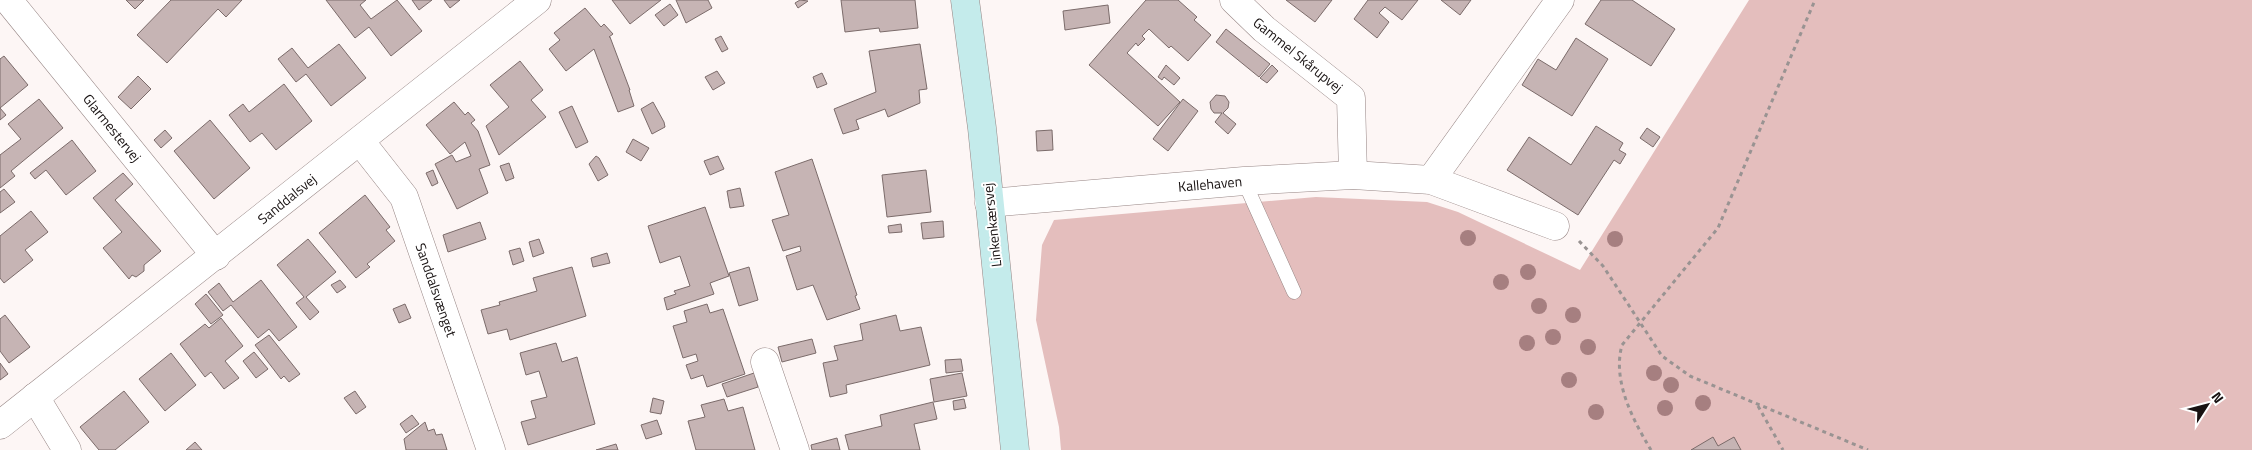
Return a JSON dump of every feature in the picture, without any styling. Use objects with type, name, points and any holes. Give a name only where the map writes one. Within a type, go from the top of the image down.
[{"type":"street","name":"Glarmestervej","points":[[8,0],[216,256]]},
{"type":"street","name":"Sanddalsvej","points":[[0,425],[538,0]]},
{"type":"street","name":"Linkenkærsvej","points":[[965,0],[982,128],[1015,450]]},
{"type":"street","name":"Gammel Skårupvej","points":[[1234,0],[1264,29],[1351,98],[1353,175]]},
{"type":"street","points":[[1431,180],[1560,0]]},
{"type":"street","name":"Sanddalsvænget","points":[[360,141],[404,197],[491,450]]},
{"type":"street","name":"Kallehaven","points":[[989,203],[1244,181],[1353,175],[1431,180],[1556,226]]},
{"type":"street","points":[[765,362],[795,450]]},
{"type":"street","points":[[35,397],[67,450]]},
{"type":"lane","points":[[1244,181],[1294,292]]},
{"type":"path","points":[[1651,450],[1635,422],[1620,373],[1619,358],[1622,345],[1718,228],[1815,0]]},
{"type":"path","points":[[1556,226],[1577,239],[1603,266],[1662,356],[1690,376],[1868,450]]},
{"type":"path","points":[[1758,405],[1783,450]]},
{"type":"shaded area","points":[[1749,0],[2252,0],[2252,450],[1061,450],[1059,427],[1036,320],[1042,245],[1054,220],[1316,197],[1427,202],[1458,212],[1580,270]]},
{"type":"building","points":[[126,0],[144,0],[135,9]]},
{"type":"building","points":[[171,0],[242,0],[226,17],[218,9],[167,63],[137,35]]},
{"type":"building","points":[[326,0],[366,0],[360,5],[371,19],[397,0],[422,31],[391,56],[369,27],[355,38]]},
{"type":"building","points":[[412,0],[432,0],[419,10]]},
{"type":"building","points":[[444,0],[460,0],[450,8]]},
{"type":"building","points":[[612,0],[661,0],[630,24]]},
{"type":"building","points":[[676,0],[708,0],[712,8],[686,23]]},
{"type":"building","points":[[800,0],[808,1],[798,8],[795,3]]},
{"type":"building","points":[[841,0],[915,0],[918,28],[880,32],[879,28],[845,32]]},
{"type":"building","points":[[1146,0],[1178,0],[1197,17],[1194,20],[1211,35],[1188,61],[1171,46],[1169,48],[1149,29],[1142,36],[1145,39],[1138,46],[1136,43],[1127,53],[1180,102],[1158,126],[1089,65]]},
{"type":"building","points":[[1286,0],[1332,0],[1315,22]]},
{"type":"building","points":[[1368,0],[1418,0],[1402,20],[1385,7],[1379,13],[1389,22],[1377,38],[1354,19]]},
{"type":"building","points":[[1441,0],[1471,0],[1460,15]]},
{"type":"building","points":[[1601,0],[1632,0],[1675,29],[1651,66],[1585,24]]},
{"type":"building","points":[[670,4],[678,15],[664,26],[655,15]]},
{"type":"building","points":[[1108,5],[1110,23],[1065,30],[1063,11]]},
{"type":"building","points":[[585,8],[601,27],[604,24],[613,34],[609,37],[630,90],[634,106],[618,112],[594,49],[566,71],[549,49],[560,40],[554,33]]},
{"type":"building","points":[[1226,29],[1270,64],[1259,77],[1216,42]]},
{"type":"building","points":[[721,36],[728,49],[722,52],[715,39]]},
{"type":"building","points":[[1576,38],[1608,59],[1572,116],[1522,85],[1538,59],[1556,70]]},
{"type":"building","points":[[339,44],[366,78],[331,106],[306,74],[296,82],[278,59],[292,48],[308,68]]},
{"type":"building","points":[[920,44],[927,89],[919,90],[920,103],[888,117],[885,109],[856,120],[859,129],[843,134],[834,109],[876,92],[869,51]]},
{"type":"building","points":[[4,56],[28,85],[0,108],[0,59]]},
{"type":"building","points":[[520,61],[543,90],[531,100],[546,117],[499,155],[486,126],[509,107],[490,85]]},
{"type":"building","points":[[1166,65],[1180,78],[1174,85],[1164,77],[1162,80],[1158,77]]},
{"type":"building","points":[[1272,65],[1278,71],[1267,83],[1260,78]]},
{"type":"building","points":[[717,71],[725,83],[713,90],[705,77]]},
{"type":"building","points":[[822,73],[827,84],[817,88],[813,77]]},
{"type":"building","points":[[138,76],[151,89],[131,109],[118,97]]},
{"type":"building","points":[[284,84],[312,121],[276,150],[262,133],[250,142],[229,115],[243,104],[249,112]]},
{"type":"building","points":[[1216,95],[1225,96],[1229,102],[1228,108],[1223,113],[1236,124],[1228,134],[1215,122],[1222,113],[1214,113],[1211,109],[1210,102]]},
{"type":"building","points":[[39,99],[63,128],[11,171],[15,176],[0,188],[0,155],[21,139],[8,124]]},
{"type":"building","points":[[1183,99],[1198,111],[1168,151],[1153,139]]},
{"type":"building","points":[[454,102],[465,115],[468,112],[475,120],[471,123],[478,131],[490,165],[479,169],[488,193],[457,209],[435,164],[452,155],[456,162],[471,156],[465,142],[450,154],[426,125]]},
{"type":"building","points":[[653,102],[665,127],[652,134],[641,109]]},
{"type":"building","points":[[572,106],[588,142],[576,148],[559,112]]},
{"type":"building","points":[[0,108],[6,115],[0,120]]},
{"type":"building","points":[[210,120],[250,168],[214,199],[174,151]]},
{"type":"building","points":[[1596,126],[1623,143],[1619,150],[1626,154],[1620,164],[1614,160],[1578,215],[1507,170],[1529,137],[1571,165]]},
{"type":"building","points":[[1647,128],[1660,137],[1653,147],[1640,138]]},
{"type":"building","points":[[165,130],[172,138],[161,148],[154,140]]},
{"type":"building","points":[[1052,130],[1053,150],[1037,151],[1036,131]]},
{"type":"building","points":[[633,139],[649,148],[641,161],[626,152]]},
{"type":"building","points":[[72,140],[96,171],[66,195],[46,170],[35,179],[30,173]]},
{"type":"building","points":[[596,156],[608,175],[598,181],[589,164]]},
{"type":"building","points":[[718,156],[724,169],[710,175],[704,161]]},
{"type":"building","points":[[812,159],[860,309],[827,320],[813,285],[797,290],[786,256],[801,251],[800,246],[783,251],[772,220],[789,215],[775,172]]},
{"type":"building","points":[[509,163],[514,178],[506,181],[500,166]]},
{"type":"building","points":[[433,170],[438,183],[432,186],[426,173]]},
{"type":"building","points":[[926,170],[931,212],[887,217],[882,175]]},
{"type":"building","points":[[123,173],[133,184],[115,200],[161,251],[144,265],[144,271],[136,277],[132,275],[129,279],[103,248],[122,232],[93,198]]},
{"type":"building","points":[[740,188],[744,206],[730,208],[727,191]]},
{"type":"building","points":[[4,189],[15,202],[0,213],[0,192]]},
{"type":"building","points":[[365,195],[390,227],[386,230],[395,241],[367,264],[370,267],[356,278],[319,233]]},
{"type":"building","points":[[705,207],[729,276],[710,283],[714,294],[667,310],[664,298],[676,294],[674,291],[690,286],[680,256],[660,263],[648,226]]},
{"type":"building","points":[[31,211],[48,232],[25,250],[33,260],[4,283],[0,278],[0,236]]},
{"type":"building","points":[[943,221],[944,237],[923,239],[921,223]]},
{"type":"building","points":[[480,222],[486,239],[448,252],[443,235]]},
{"type":"building","points":[[901,224],[902,232],[889,233],[888,226]]},
{"type":"building","points":[[308,239],[336,272],[306,297],[319,312],[310,320],[296,303],[304,297],[277,265]]},
{"type":"building","points":[[539,239],[544,253],[533,257],[529,242]]},
{"type":"building","points":[[520,248],[524,261],[513,265],[509,251]]},
{"type":"building","points":[[607,253],[610,263],[593,267],[591,258]]},
{"type":"building","points":[[572,267],[586,316],[510,340],[507,329],[488,334],[481,310],[500,305],[499,302],[537,291],[533,278]]},
{"type":"building","points":[[749,267],[758,300],[739,306],[729,273]]},
{"type":"building","points":[[261,280],[297,327],[279,341],[269,329],[258,338],[231,305],[223,311],[208,292],[219,283],[233,302]]},
{"type":"building","points":[[340,280],[346,287],[337,293],[331,285]]},
{"type":"building","points":[[206,294],[223,315],[211,324],[195,304]]},
{"type":"building","points":[[405,304],[411,318],[399,323],[393,309]]},
{"type":"building","points":[[707,304],[710,313],[723,309],[745,374],[707,387],[703,375],[691,379],[686,365],[698,361],[696,354],[683,358],[673,326],[687,322],[684,311]]},
{"type":"building","points":[[5,315],[30,347],[9,363],[0,351],[0,319]]},
{"type":"building","points":[[896,315],[900,331],[921,327],[930,365],[846,385],[847,393],[830,397],[823,363],[838,360],[834,346],[863,340],[860,324]]},
{"type":"building","points":[[221,318],[243,346],[225,361],[239,378],[224,389],[211,372],[205,377],[180,344],[205,324],[209,328]]},
{"type":"building","points":[[269,335],[300,374],[289,382],[284,376],[281,379],[255,345]]},
{"type":"building","points":[[812,339],[816,353],[782,362],[778,347]]},
{"type":"building","points":[[556,343],[562,362],[577,357],[595,424],[528,445],[521,422],[536,418],[531,401],[547,397],[539,371],[526,375],[520,353]]},
{"type":"building","points":[[254,352],[268,369],[256,378],[243,361]]},
{"type":"building","points":[[171,353],[196,385],[165,411],[139,379]]},
{"type":"building","points":[[961,359],[963,371],[946,373],[945,360]]},
{"type":"building","points":[[0,363],[8,374],[0,380]]},
{"type":"building","points":[[754,373],[758,387],[727,397],[722,384]]},
{"type":"building","points":[[962,373],[967,396],[934,402],[930,379]]},
{"type":"building","points":[[124,391],[149,422],[115,450],[99,450],[80,427]]},
{"type":"building","points":[[355,391],[366,407],[356,414],[344,398]]},
{"type":"building","points":[[653,398],[664,401],[661,414],[650,412]]},
{"type":"building","points":[[724,399],[728,411],[743,407],[755,450],[696,450],[688,421],[705,417],[701,405]]},
{"type":"building","points":[[964,399],[966,408],[954,410],[953,401]]},
{"type":"building","points":[[933,402],[937,419],[914,424],[920,450],[849,450],[845,435],[882,426],[880,415]]},
{"type":"building","points":[[412,415],[419,424],[406,433],[400,424]]},
{"type":"building","points":[[657,420],[662,434],[646,439],[641,425]]},
{"type":"building","points":[[425,422],[428,431],[434,429],[436,435],[442,434],[447,450],[406,450],[404,439]]},
{"type":"building","points":[[1713,437],[1718,446],[1734,437],[1741,450],[1691,450]]},
{"type":"building","points":[[837,438],[840,450],[812,450],[811,445]]},
{"type":"building","points":[[195,442],[202,450],[186,450]]},
{"type":"building","points":[[616,444],[618,450],[596,450]]}]
